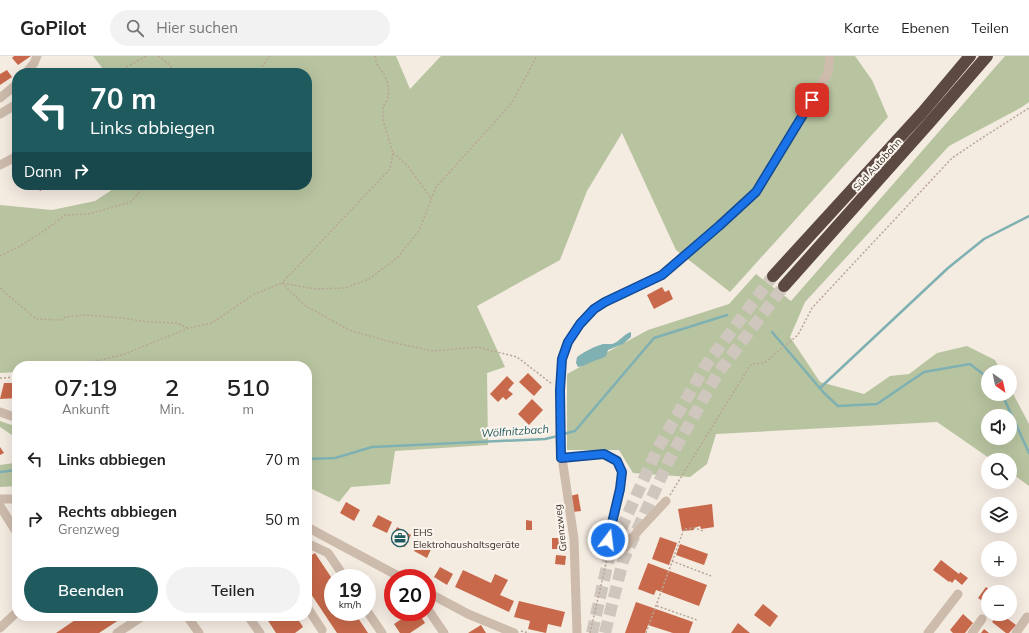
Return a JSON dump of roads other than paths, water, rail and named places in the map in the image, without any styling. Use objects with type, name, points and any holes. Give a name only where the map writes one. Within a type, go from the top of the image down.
[{"type":"highway","name":"Süd Autobahn","points":[[772,276],[916,118],[970,56]]},
{"type":"highway","name":"Süd Autobahn","points":[[784,286],[987,56]]},
{"type":"street","points":[[30,68],[37,56]]},
{"type":"street","name":"Grenzweg","points":[[577,633],[574,540],[560,444],[560,390],[562,359],[568,342],[580,324],[594,309],[605,302],[662,275],[756,192],[828,73],[830,56]]},
{"type":"street","points":[[0,98],[12,88]]},
{"type":"street","points":[[0,114],[12,107]]},
{"type":"street","points":[[0,164],[12,158]]},
{"type":"street","points":[[0,412],[12,416]]},
{"type":"street","points":[[561,458],[604,454],[617,461],[622,472],[620,489],[608,540],[618,551],[625,548],[638,531],[666,501]]},
{"type":"street","points":[[0,499],[12,498]]},
{"type":"street","points":[[0,506],[12,525]]},
{"type":"street","points":[[312,531],[385,569]]},
{"type":"street","points":[[312,545],[328,553],[339,569]]},
{"type":"street","points":[[928,633],[958,594]]},
{"type":"street","points":[[436,597],[468,614],[514,633]]},
{"type":"street","points":[[312,616],[321,632]]},
{"type":"street","points":[[0,628],[12,617]]},
{"type":"street","points":[[1016,633],[1027,617]]},
{"type":"street","points":[[972,633],[981,620]]},
{"type":"street","points":[[117,633],[135,621]]},
{"type":"street","points":[[191,621],[199,633]]},
{"type":"street","points":[[252,621],[260,633]]},
{"type":"street","points":[[374,621],[382,633]]},
{"type":"street","points":[[436,621],[444,633]]},
{"type":"water","points":[[631,332],[631,337],[623,344],[608,350],[606,356],[578,367],[576,363],[577,357],[599,345],[615,343]]},
{"type":"waterway","points":[[820,388],[948,268],[984,239],[1029,216]]},
{"type":"waterway","name":"Wölfnitzbach","points":[[563,434],[575,431],[654,338],[727,315]]},
{"type":"waterway","name":"Wölfnitzbach","points":[[772,332],[824,393],[838,406],[877,404],[924,372],[970,364],[981,373]]},
{"type":"waterway","name":"Wölfnitzbach","points":[[1005,401],[1029,453]]},
{"type":"waterway","name":"Wölfnitzbach","points":[[312,459],[335,458],[372,447],[545,439],[558,436]]},
{"type":"waterway","name":"Wölfnitzbach","points":[[0,472],[12,471]]},
{"type":"tunnel","points":[[592,633],[610,553],[658,448],[706,365],[773,276]]},
{"type":"tunnel","points":[[605,633],[623,561],[669,460],[718,373],[784,286]]},
{"type":"place","name":"EHS Elektrohaushaltsgeräte","points":[[400,538]]}]
